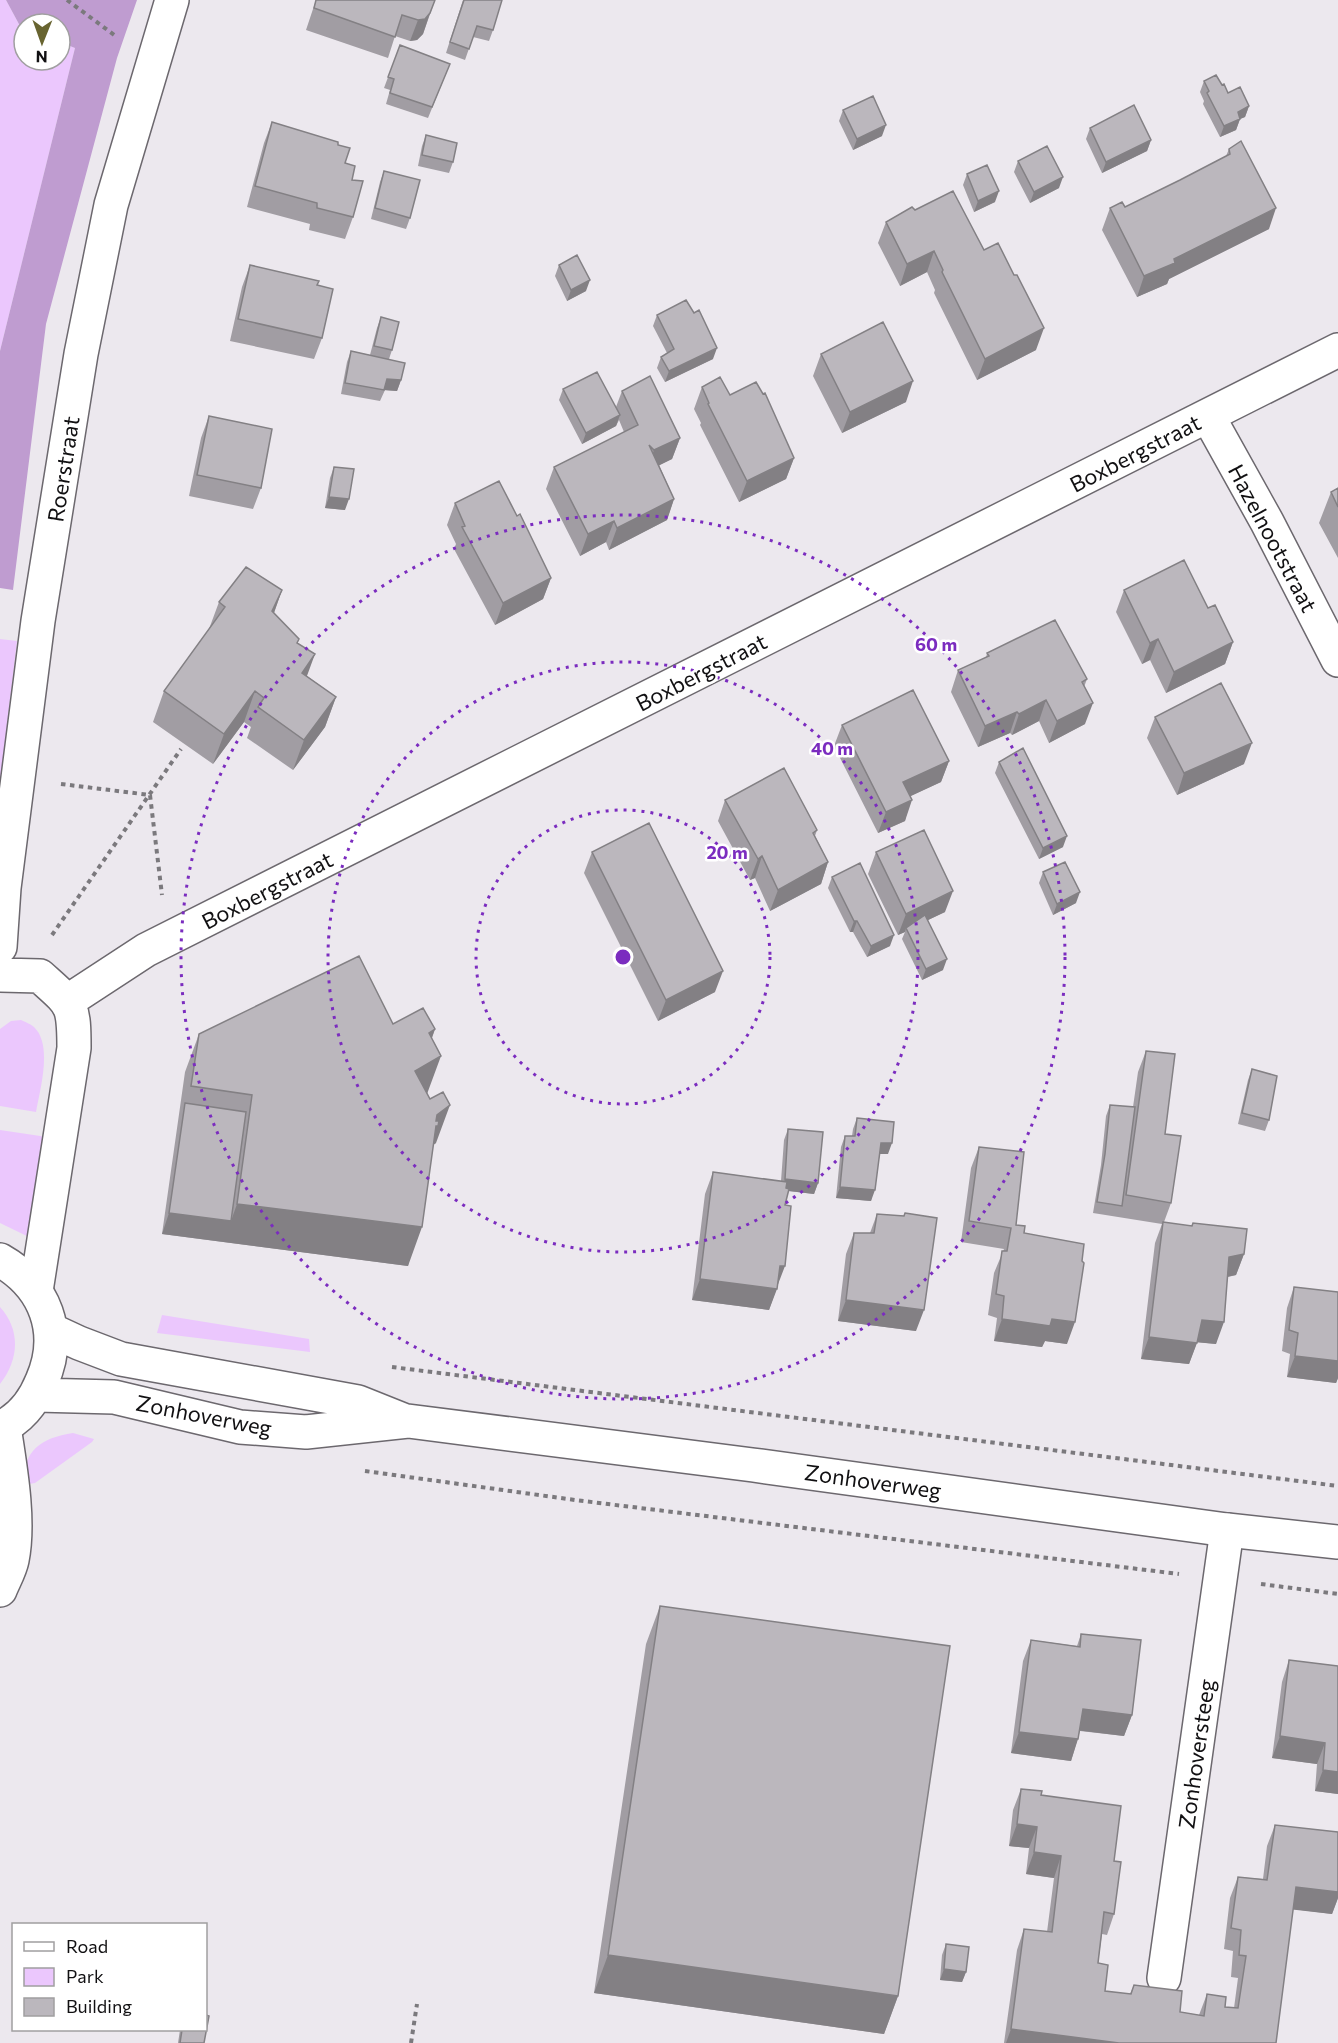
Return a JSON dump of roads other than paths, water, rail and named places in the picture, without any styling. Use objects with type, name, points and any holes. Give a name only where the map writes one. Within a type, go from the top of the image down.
[{"type":"street","name":"Roerstraat","points":[[0,947],[3,896],[38,621],[81,354],[111,205],[172,0]]},
{"type":"street","name":"Boxbergstraat","points":[[68,1001],[146,950],[1338,350]]},
{"type":"street","name":"Hazelnootstraat","points":[[1208,416],[1267,522],[1338,660]]},
{"type":"street","points":[[0,975],[40,976],[68,1001],[74,1018],[74,1048],[36,1291]]},
{"type":"street","points":[[0,1260],[15,1269],[36,1291],[46,1310],[51,1330],[50,1364],[37,1395],[22,1413],[2,1427],[9,1456],[16,1536],[12,1563],[0,1590]]},
{"type":"street","name":"Zonhoverweg","points":[[51,1330],[121,1359],[358,1402],[408,1421],[1227,1530],[1338,1542]]},
{"type":"street","name":"Zonhoverweg","points":[[37,1395],[114,1397],[240,1426],[306,1432],[408,1421]]},
{"type":"street","name":"Zonhoversteeg","points":[[1164,1978],[1227,1530]]}]
